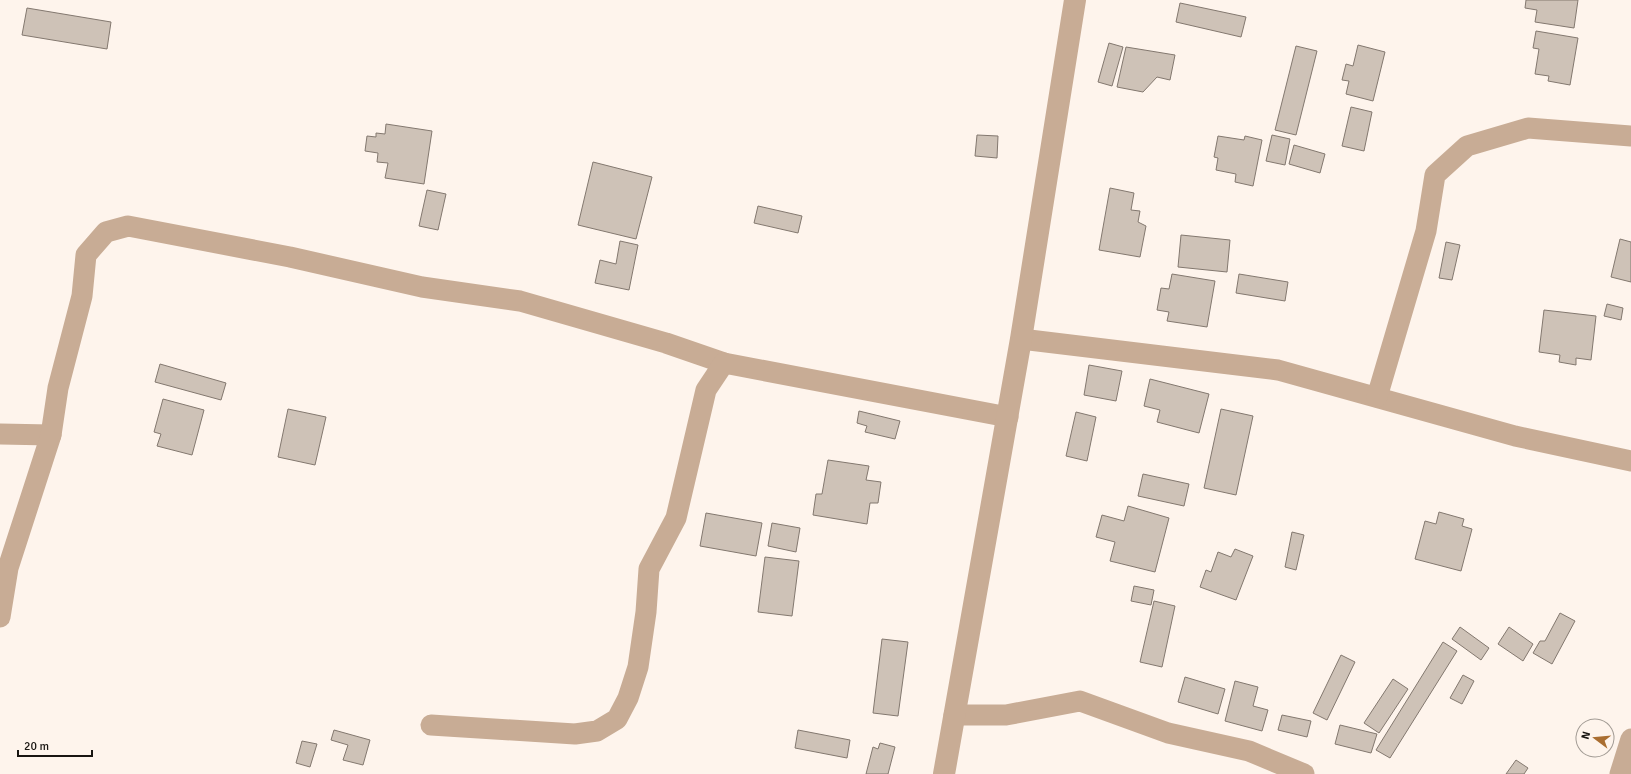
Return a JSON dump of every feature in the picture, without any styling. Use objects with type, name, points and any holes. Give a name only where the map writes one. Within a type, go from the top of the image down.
[{"type":"street","points":[[944,774],[1008,417],[1075,0]]},
{"type":"street","points":[[1377,397],[1426,231],[1435,175],[1467,146],[1528,128],[1631,136]]},
{"type":"street","points":[[0,617],[8,568],[51,435],[58,388],[82,296],[86,255],[106,232],[128,226],[290,257],[422,287],[520,301],[666,343],[724,363],[1008,417]]},
{"type":"street","points":[[1021,339],[1278,370],[1515,436],[1631,461]]},
{"type":"street","points":[[431,725],[575,734],[597,730],[617,719],[628,698],[638,667],[646,612],[649,569],[676,518],[706,390],[724,363]]},
{"type":"street","points":[[0,434],[51,435]]},
{"type":"street","points":[[954,715],[1006,715],[1080,701],[1168,733],[1249,751],[1304,774]]},
{"type":"street","points":[[1620,774],[1631,739]]},
{"type":"building","points":[[1526,0],[1578,0],[1574,28],[1535,22],[1537,10],[1525,8]]},
{"type":"building","points":[[1180,3],[1246,17],[1241,37],[1176,22]]},
{"type":"building","points":[[27,8],[111,22],[107,49],[22,35]]},
{"type":"building","points":[[1536,31],[1578,38],[1570,85],[1548,81],[1549,76],[1535,74],[1539,49],[1533,48]]},
{"type":"building","points":[[1109,43],[1123,47],[1112,86],[1098,82]]},
{"type":"building","points":[[1358,45],[1385,52],[1373,101],[1346,94],[1349,81],[1342,80],[1346,64],[1353,66]]},
{"type":"building","points":[[1296,46],[1317,51],[1296,135],[1275,130]]},
{"type":"building","points":[[1126,47],[1175,55],[1170,80],[1157,77],[1143,92],[1117,87]]},
{"type":"building","points":[[1351,107],[1372,112],[1364,151],[1342,146]]},
{"type":"building","points":[[386,124],[432,131],[424,184],[385,178],[388,163],[377,162],[378,153],[365,151],[367,136],[376,137],[376,133],[385,134]]},
{"type":"building","points":[[977,135],[998,136],[997,158],[975,156]]},
{"type":"building","points":[[1272,135],[1290,139],[1285,165],[1266,161]]},
{"type":"building","points":[[1218,136],[1244,140],[1245,136],[1262,140],[1253,186],[1235,182],[1236,174],[1216,170],[1218,158],[1214,157]]},
{"type":"building","points":[[1294,145],[1325,154],[1320,173],[1289,164]]},
{"type":"building","points":[[593,162],[652,177],[636,239],[578,225]]},
{"type":"building","points":[[1110,188],[1134,193],[1131,210],[1140,211],[1138,222],[1146,226],[1140,257],[1099,250]]},
{"type":"building","points":[[427,190],[446,194],[438,230],[419,226]]},
{"type":"building","points":[[758,206],[802,216],[798,233],[754,223]]},
{"type":"building","points":[[1181,235],[1230,240],[1227,272],[1178,267]]},
{"type":"building","points":[[1620,239],[1631,242],[1631,282],[1611,277]]},
{"type":"building","points":[[620,241],[638,245],[629,290],[595,283],[600,260],[616,264]]},
{"type":"building","points":[[1446,242],[1460,245],[1452,280],[1439,278]]},
{"type":"building","points":[[1172,274],[1215,281],[1207,327],[1167,321],[1169,312],[1157,310],[1161,288],[1169,289]]},
{"type":"building","points":[[1239,274],[1288,282],[1285,301],[1236,293]]},
{"type":"building","points":[[1607,304],[1623,308],[1621,320],[1604,316]]},
{"type":"building","points":[[1544,310],[1596,316],[1591,360],[1576,358],[1576,365],[1559,362],[1560,355],[1539,352]]},
{"type":"building","points":[[160,364],[226,383],[221,400],[155,382]]},
{"type":"building","points":[[1089,365],[1122,371],[1116,401],[1084,395]]},
{"type":"building","points":[[1150,379],[1209,394],[1199,433],[1157,422],[1160,410],[1144,406]]},
{"type":"building","points":[[163,399],[204,410],[192,455],[157,446],[161,434],[154,432]]},
{"type":"building","points":[[288,409],[326,417],[315,465],[278,457]]},
{"type":"building","points":[[1221,409],[1253,416],[1236,495],[1204,488]]},
{"type":"building","points":[[859,411],[900,421],[895,439],[865,432],[867,426],[857,423]]},
{"type":"building","points":[[1076,412],[1096,417],[1087,461],[1066,456]]},
{"type":"building","points":[[828,460],[869,466],[866,480],[881,482],[878,503],[870,503],[867,524],[813,515],[816,494],[822,494]]},
{"type":"building","points":[[1143,474],[1189,484],[1184,506],[1138,496]]},
{"type":"building","points":[[1128,506],[1169,518],[1155,572],[1110,561],[1115,542],[1096,537],[1102,515],[1124,521]]},
{"type":"building","points":[[1439,512],[1464,519],[1462,526],[1472,529],[1461,571],[1415,559],[1425,521],[1436,524]]},
{"type":"building","points":[[706,513],[762,523],[756,556],[700,546]]},
{"type":"building","points":[[772,523],[800,528],[796,552],[768,546]]},
{"type":"building","points":[[1292,532],[1304,535],[1296,570],[1285,567]]},
{"type":"building","points":[[1235,549],[1253,556],[1236,600],[1200,587],[1206,570],[1211,572],[1218,552],[1231,557]]},
{"type":"building","points":[[765,557],[799,561],[792,616],[758,612]]},
{"type":"building","points":[[1134,586],[1154,590],[1151,605],[1131,601]]},
{"type":"building","points":[[1154,601],[1175,606],[1162,667],[1140,662]]},
{"type":"building","points":[[1560,613],[1575,621],[1552,664],[1533,653],[1540,641],[1545,641]]},
{"type":"building","points":[[1460,627],[1489,648],[1481,660],[1452,639]]},
{"type":"building","points":[[1509,627],[1533,644],[1523,661],[1498,644]]},
{"type":"building","points":[[882,639],[908,642],[898,716],[873,713]]},
{"type":"building","points":[[1443,642],[1457,651],[1390,758],[1376,750]]},
{"type":"building","points":[[1341,655],[1355,662],[1327,720],[1313,713]]},
{"type":"building","points":[[1463,675],[1474,681],[1462,704],[1450,698]]},
{"type":"building","points":[[1185,677],[1225,689],[1218,714],[1178,702]]},
{"type":"building","points":[[1393,679],[1408,689],[1379,733],[1364,723]]},
{"type":"building","points":[[1235,681],[1258,687],[1253,706],[1268,710],[1262,731],[1225,721]]},
{"type":"building","points":[[1282,715],[1311,721],[1307,737],[1278,730]]},
{"type":"building","points":[[1340,725],[1377,734],[1371,753],[1335,744]]},
{"type":"building","points":[[334,730],[370,740],[363,765],[343,760],[348,745],[331,740]]},
{"type":"building","points":[[798,730],[850,740],[847,758],[795,748]]},
{"type":"building","points":[[302,741],[317,744],[310,767],[296,763]]},
{"type":"building","points":[[880,743],[895,747],[888,774],[866,774],[873,747],[878,749]]},
{"type":"building","points":[[1516,760],[1528,768],[1524,774],[1506,774]]}]
